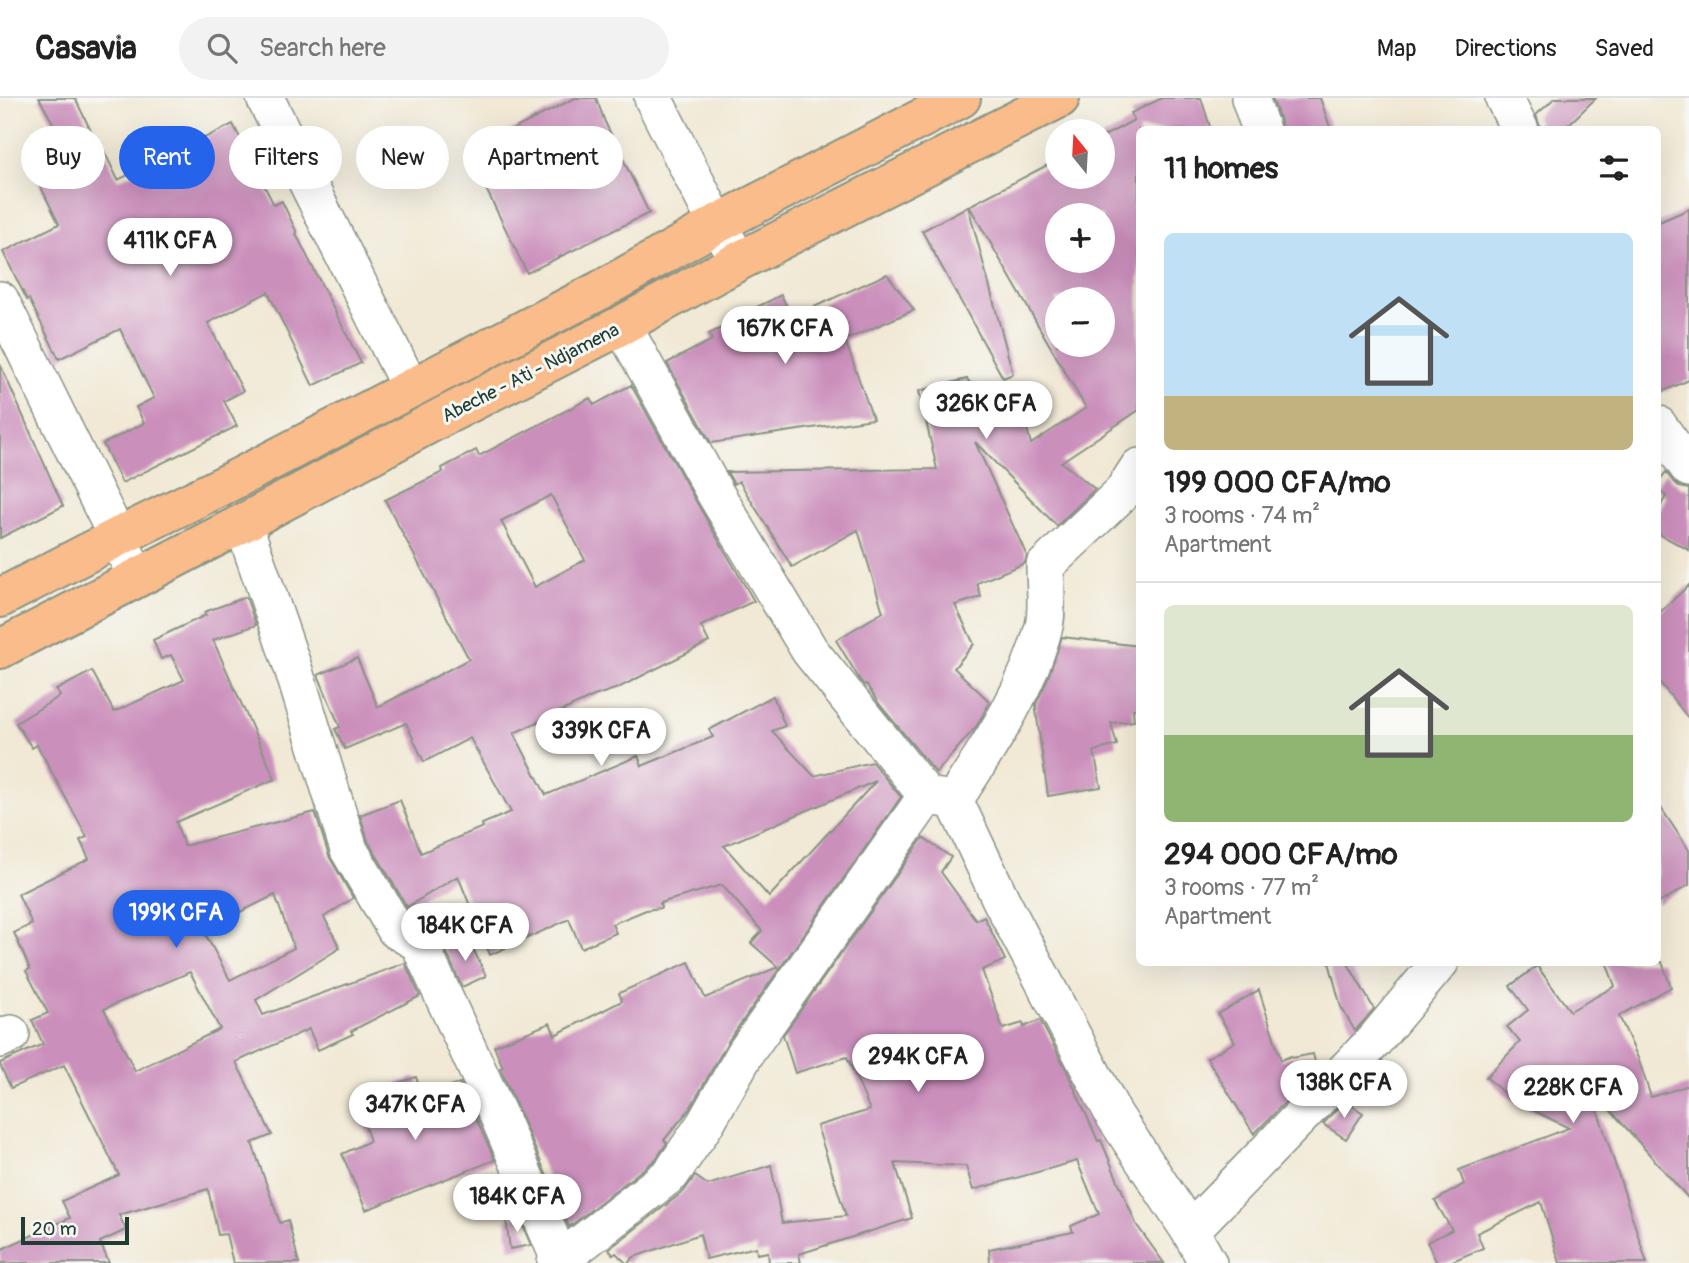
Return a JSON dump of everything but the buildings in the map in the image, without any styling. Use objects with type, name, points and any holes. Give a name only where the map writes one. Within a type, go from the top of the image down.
[{"type":"highway","name":"Abeche - Ati - Ndjamena","points":[[0,598],[411,389],[599,291],[718,224],[961,98]]},
{"type":"highway","name":"Abeche - Ati - Ndjamena","points":[[0,649],[442,416],[622,325],[739,261],[1060,98]]},
{"type":"street","points":[[265,98],[411,389]]},
{"type":"street","points":[[653,98],[739,261]]},
{"type":"street","points":[[1250,98],[1260,126]]},
{"type":"street","points":[[1504,98],[1518,126]]},
{"type":"street","points":[[0,300],[137,577]]},
{"type":"street","points":[[622,325],[715,493],[810,651],[941,798],[1001,900],[1114,1115],[1208,1263]]},
{"type":"street","points":[[1661,430],[1689,468]]},
{"type":"street","points":[[243,523],[293,668],[349,850],[396,930],[419,943],[499,1117],[559,1262],[671,1174],[705,1124],[746,1052],[941,798],[1004,723],[1022,689],[1045,624],[1045,566],[1122,493],[1136,472]]},
{"type":"street","points":[[1190,1231],[1374,1041],[1437,966]]}]
